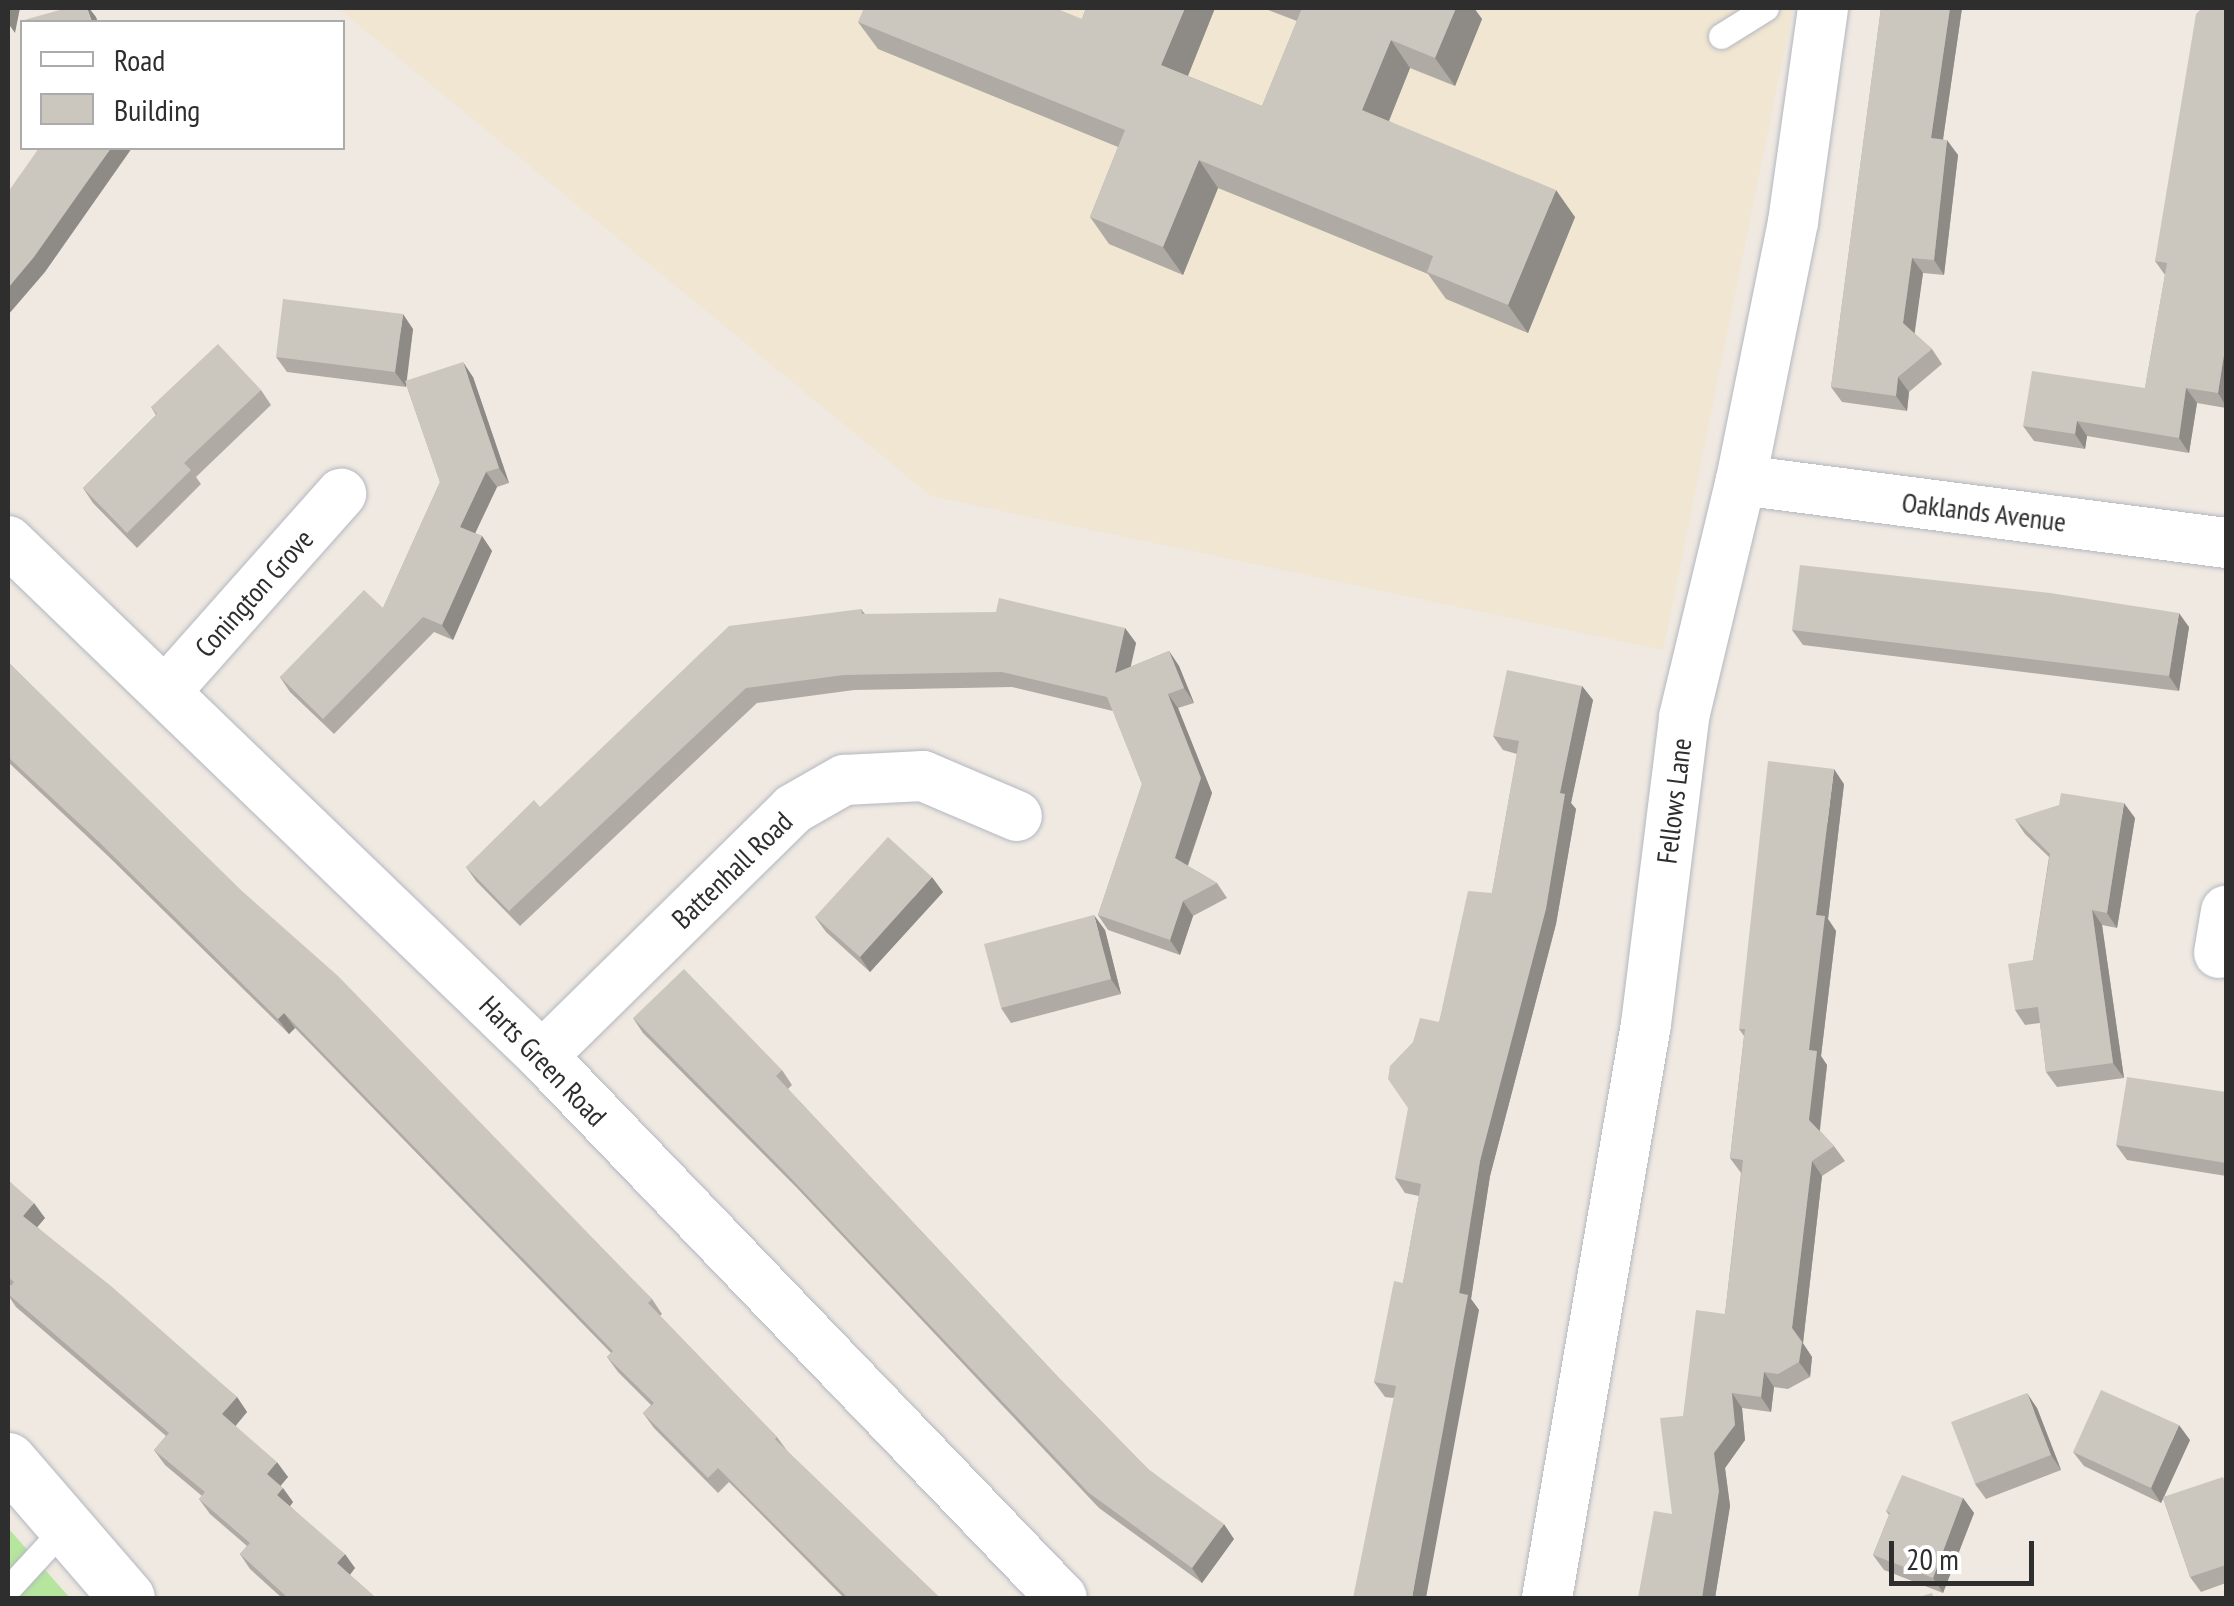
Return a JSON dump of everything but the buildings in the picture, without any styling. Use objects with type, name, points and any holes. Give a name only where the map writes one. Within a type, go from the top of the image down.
[{"type":"street","name":"Fellows Lane","points":[[1546,1598],[1646,1024],[1684,716],[1741,480],[1794,222],[1824,8]]},
{"type":"street","name":"Oaklands Avenue","points":[[1741,480],[2226,543]]},
{"type":"street","name":"Conington Grove","points":[[166,691],[342,494]]},
{"type":"street","name":"Harts Green Road","points":[[8,541],[542,1056],[1062,1598]]},
{"type":"street","name":"Battenhall Road","points":[[542,1056],[793,809],[844,780],[923,776],[1017,816]]},
{"type":"street","points":[[8,1460],[127,1598]]},
{"type":"lane","points":[[1720,36],[1766,8]]},
{"type":"lane","points":[[8,1588],[66,1526]]},
{"type":"shaded area","points":[[338,8],[1793,8],[1663,650],[931,496]]},
{"type":"green space","points":[[8,1528],[70,1598],[8,1598]]}]
